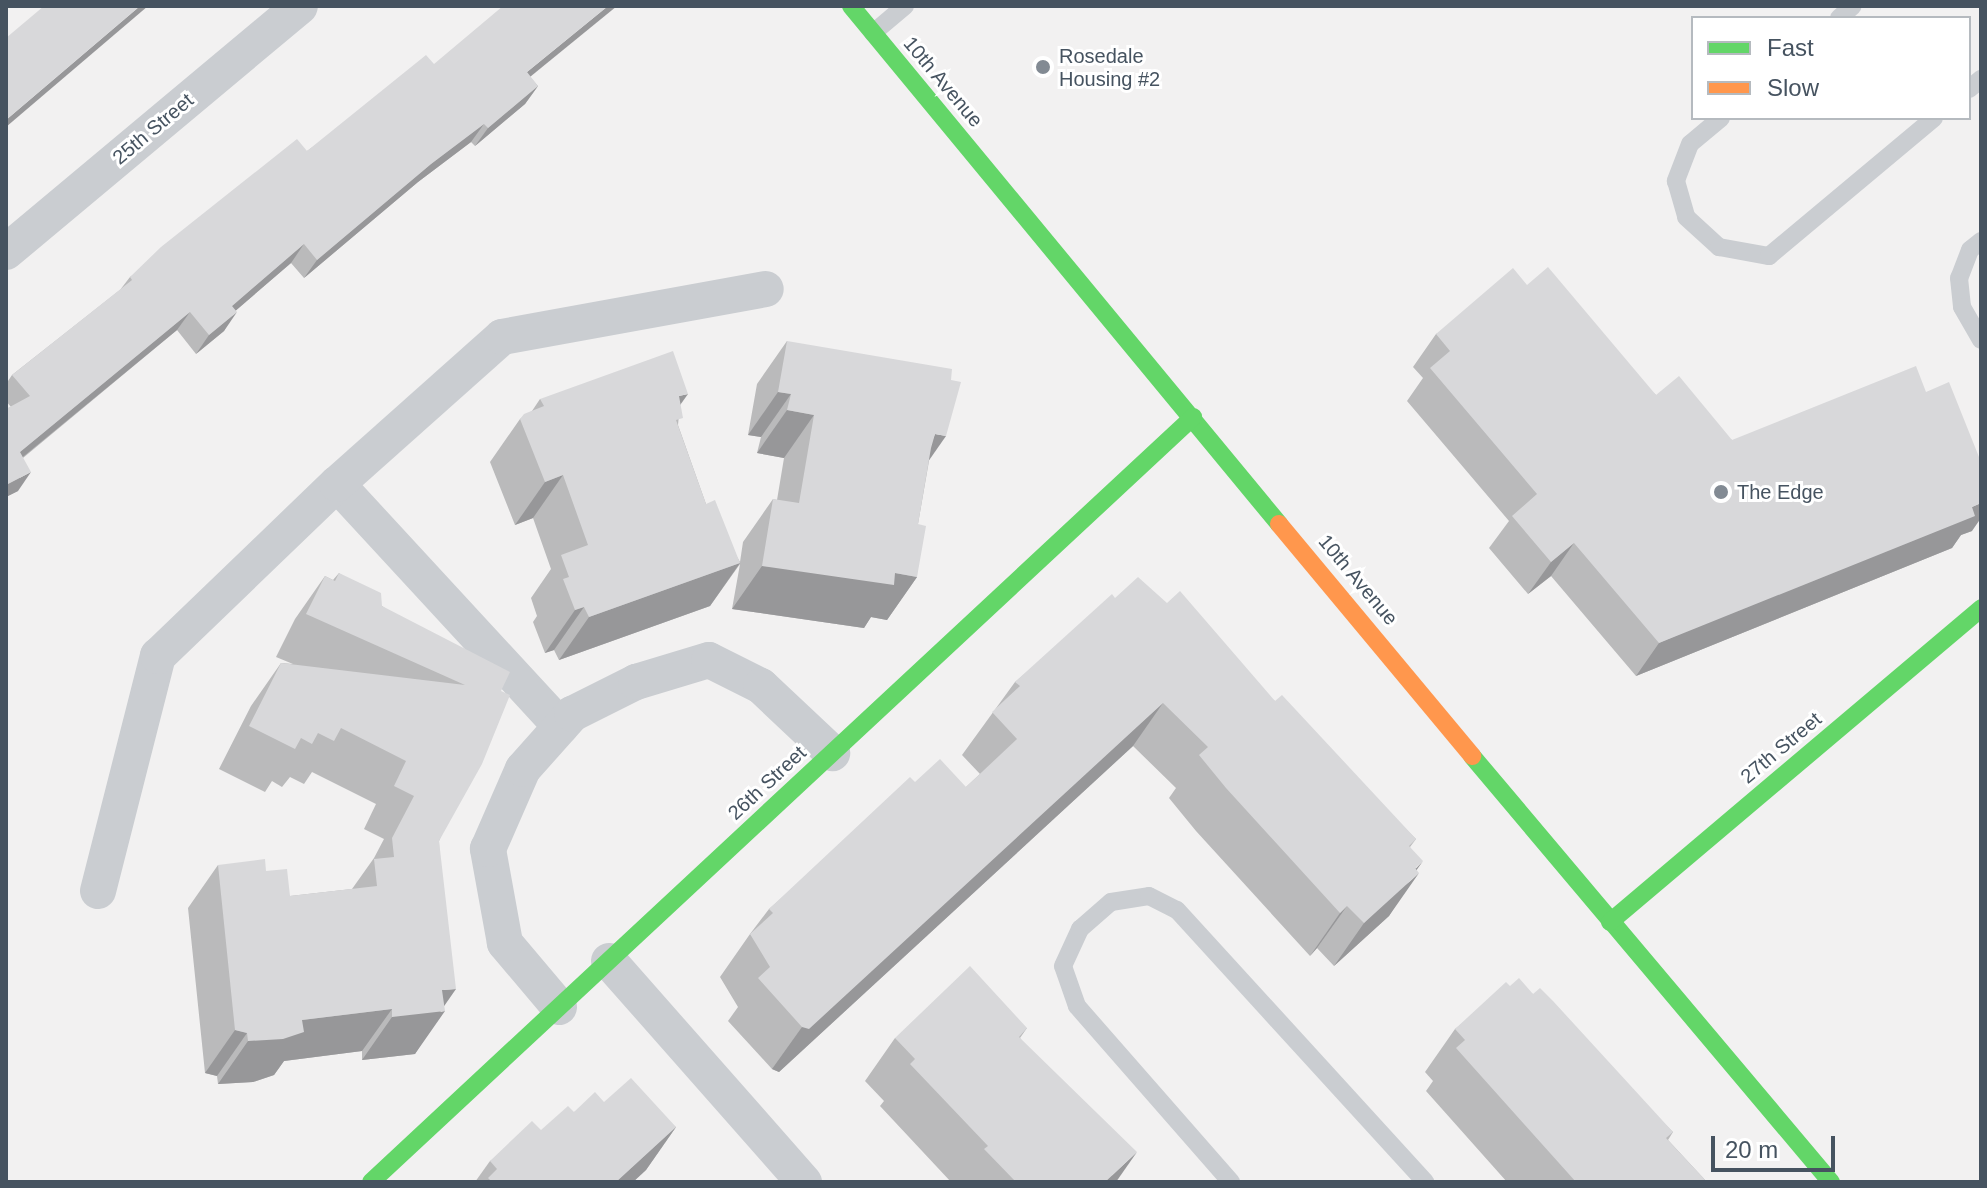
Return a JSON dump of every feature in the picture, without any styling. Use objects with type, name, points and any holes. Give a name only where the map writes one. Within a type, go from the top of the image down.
[{"type":"street","name":"25th Street","points":[[6,252],[300,6]]},
{"type":"street","name":"10th Avenue","points":[[851,6],[1610,922],[1831,1182]]},
{"type":"street","points":[[98,891],[158,656],[337,484],[502,337],[766,289]]},
{"type":"street","name":"26th Street","points":[[371,1182],[1193,417]]},
{"type":"street","points":[[337,484],[561,727]]},
{"type":"street","name":"27th Street","points":[[1610,922],[1981,608]]},
{"type":"street","points":[[559,1007],[505,943],[488,849],[523,769],[572,714],[636,682],[709,660],[761,686],[832,753]]},
{"type":"street","points":[[609,961],[804,1182]]},
{"type":"lane","points":[[873,33],[905,6]]},
{"type":"lane","points":[[1719,120],[1690,144],[1676,181],[1686,217],[1719,247],[1769,256],[1932,120]]},
{"type":"lane","points":[[1981,241],[1970,250],[1959,278],[1962,307],[1981,340]]},
{"type":"lane","points":[[1231,1182],[1077,1006],[1063,966],[1080,929],[1111,902],[1149,896],[1177,910],[1425,1182]]},
{"type":"building","points":[[44,6],[140,6],[6,120],[6,38]]},
{"type":"building","points":[[503,6],[608,6],[527,72],[538,86],[488,128],[484,124],[431,164],[317,260],[304,244],[232,306],[237,312],[209,335],[190,312],[20,452],[31,472],[6,485],[6,409],[30,396],[12,375],[132,280],[130,277],[161,247],[297,139],[307,151],[426,55],[434,64]]},
{"type":"building","name":"The Edge","points":[[1548,267],[1656,395],[1679,376],[1732,440],[1916,366],[1926,392],[1949,382],[1981,462],[1981,503],[1972,507],[1975,516],[1659,643],[1574,543],[1551,562],[1512,516],[1537,494],[1430,368],[1450,351],[1436,334],[1513,268],[1527,285]]},
{"type":"building","points":[[787,341],[952,369],[951,380],[961,382],[946,436],[935,434],[931,448],[918,524],[926,526],[917,577],[895,573],[894,585],[762,566],[773,499],[799,503],[814,415],[787,410],[791,394],[778,392]]},
{"type":"building","points":[[673,351],[688,394],[679,396],[683,418],[676,420],[706,504],[715,500],[740,563],[589,617],[584,607],[575,610],[563,579],[569,577],[561,555],[588,545],[563,475],[545,482],[520,419],[524,414],[544,406],[540,399]]},
{"type":"building","points":[[339,573],[381,593],[382,606],[510,672],[501,691],[510,695],[482,764],[439,841],[456,989],[442,990],[445,1011],[392,1017],[392,1009],[302,1020],[304,1032],[283,1039],[248,1041],[247,1033],[235,1030],[218,865],[265,859],[266,871],[287,869],[290,896],[377,886],[374,859],[394,857],[392,838],[414,796],[394,786],[406,761],[341,728],[334,741],[318,733],[312,744],[301,738],[295,749],[249,726],[281,663],[465,685],[306,614],[325,576],[335,581]]},
{"type":"building","points":[[1138,577],[1167,603],[1180,591],[1275,701],[1282,695],[1416,839],[1409,846],[1423,861],[1415,868],[1419,873],[1364,923],[1347,906],[1340,913],[1226,788],[1199,755],[1208,747],[1163,703],[809,1029],[802,1027],[758,978],[770,967],[750,934],[773,913],[769,909],[910,777],[915,782],[940,759],[966,787],[1017,739],[992,712],[1020,686],[1015,682],[1112,594],[1115,598]]},
{"type":"building","points":[[970,966],[1027,1028],[1019,1037],[1137,1152],[1105,1182],[1016,1182],[984,1149],[988,1146],[910,1064],[915,1059],[895,1038]]},
{"type":"building","points":[[1519,978],[1533,994],[1540,988],[1553,1001],[1673,1132],[1666,1138],[1707,1182],[1576,1182],[1456,1048],[1465,1040],[1455,1029],[1506,982],[1510,986]]},
{"type":"building","points":[[631,1078],[676,1127],[616,1182],[492,1182],[488,1178],[497,1169],[490,1161],[532,1121],[541,1130],[568,1106],[574,1112],[595,1092],[604,1102]]},
{"type":"traffic: fast","points":[[851,6],[1279,524]]},
{"type":"traffic: fast","points":[[371,1182],[1193,417]]},
{"type":"traffic: fast","points":[[1610,922],[1981,608]]},
{"type":"traffic: fast","points":[[1472,756],[1831,1182]]},
{"type":"traffic: slow","points":[[1279,524],[1472,756]]},
{"type":"place","name":"Rosedale Housing #2","points":[[1043,67]]},
{"type":"place","name":"The Edge","points":[[1721,492]]}]
